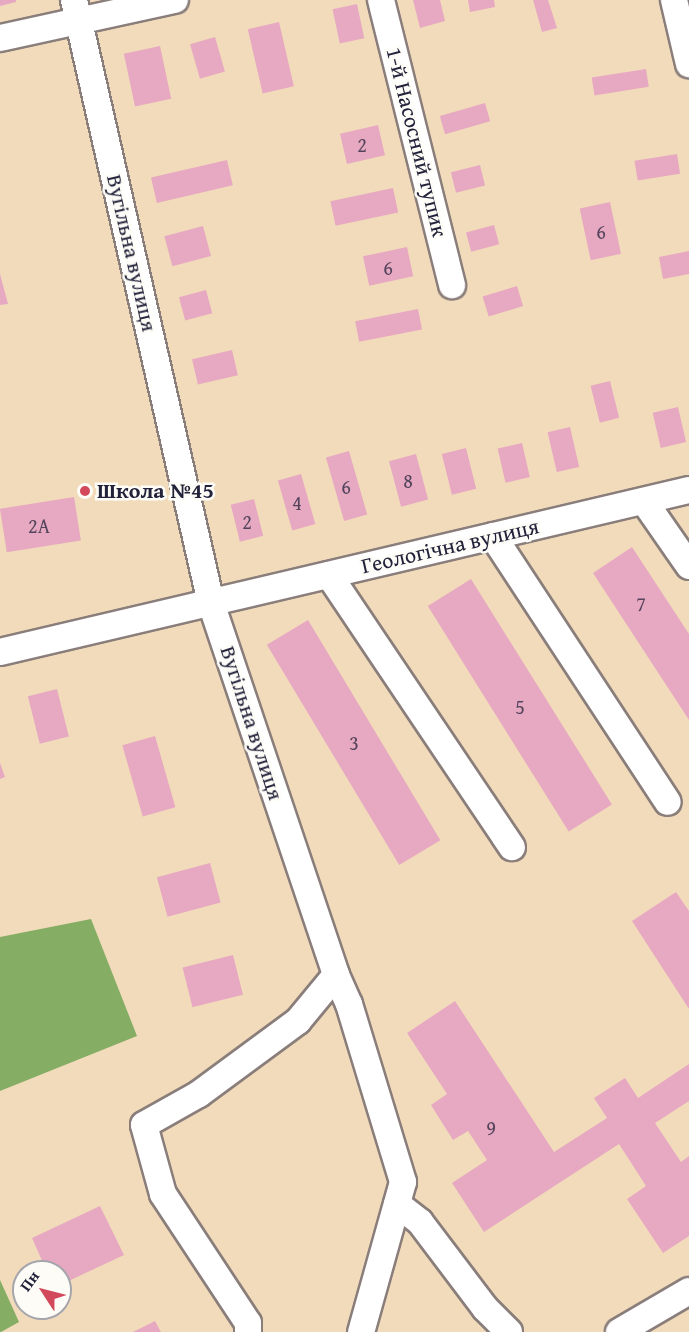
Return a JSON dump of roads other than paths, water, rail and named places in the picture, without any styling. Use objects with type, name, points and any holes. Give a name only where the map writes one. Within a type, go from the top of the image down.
[{"type":"street","points":[[0,38],[77,10],[175,0]]},
{"type":"street","name":"1-й Насосний тупик","points":[[381,0],[453,285]]},
{"type":"street","points":[[674,0],[689,64]]},
{"type":"street","name":"Вугільна вулиця","points":[[77,10],[212,603],[403,1182],[361,1332]]},
{"type":"street","name":"Геологічна вулиця","points":[[0,652],[689,490]]},
{"type":"street","points":[[644,501],[689,566]]},
{"type":"street","points":[[493,536],[668,802]]},
{"type":"street","points":[[329,575],[512,847]]},
{"type":"street","points":[[248,1332],[248,1323],[164,1194],[144,1125],[199,1094],[298,1021],[336,975]]},
{"type":"street","points":[[397,1204],[420,1222],[484,1308],[509,1332]]},
{"type":"street","points":[[619,1332],[689,1291]]},
{"type":"place","name":"Школа №45","points":[[85,491]]}]
